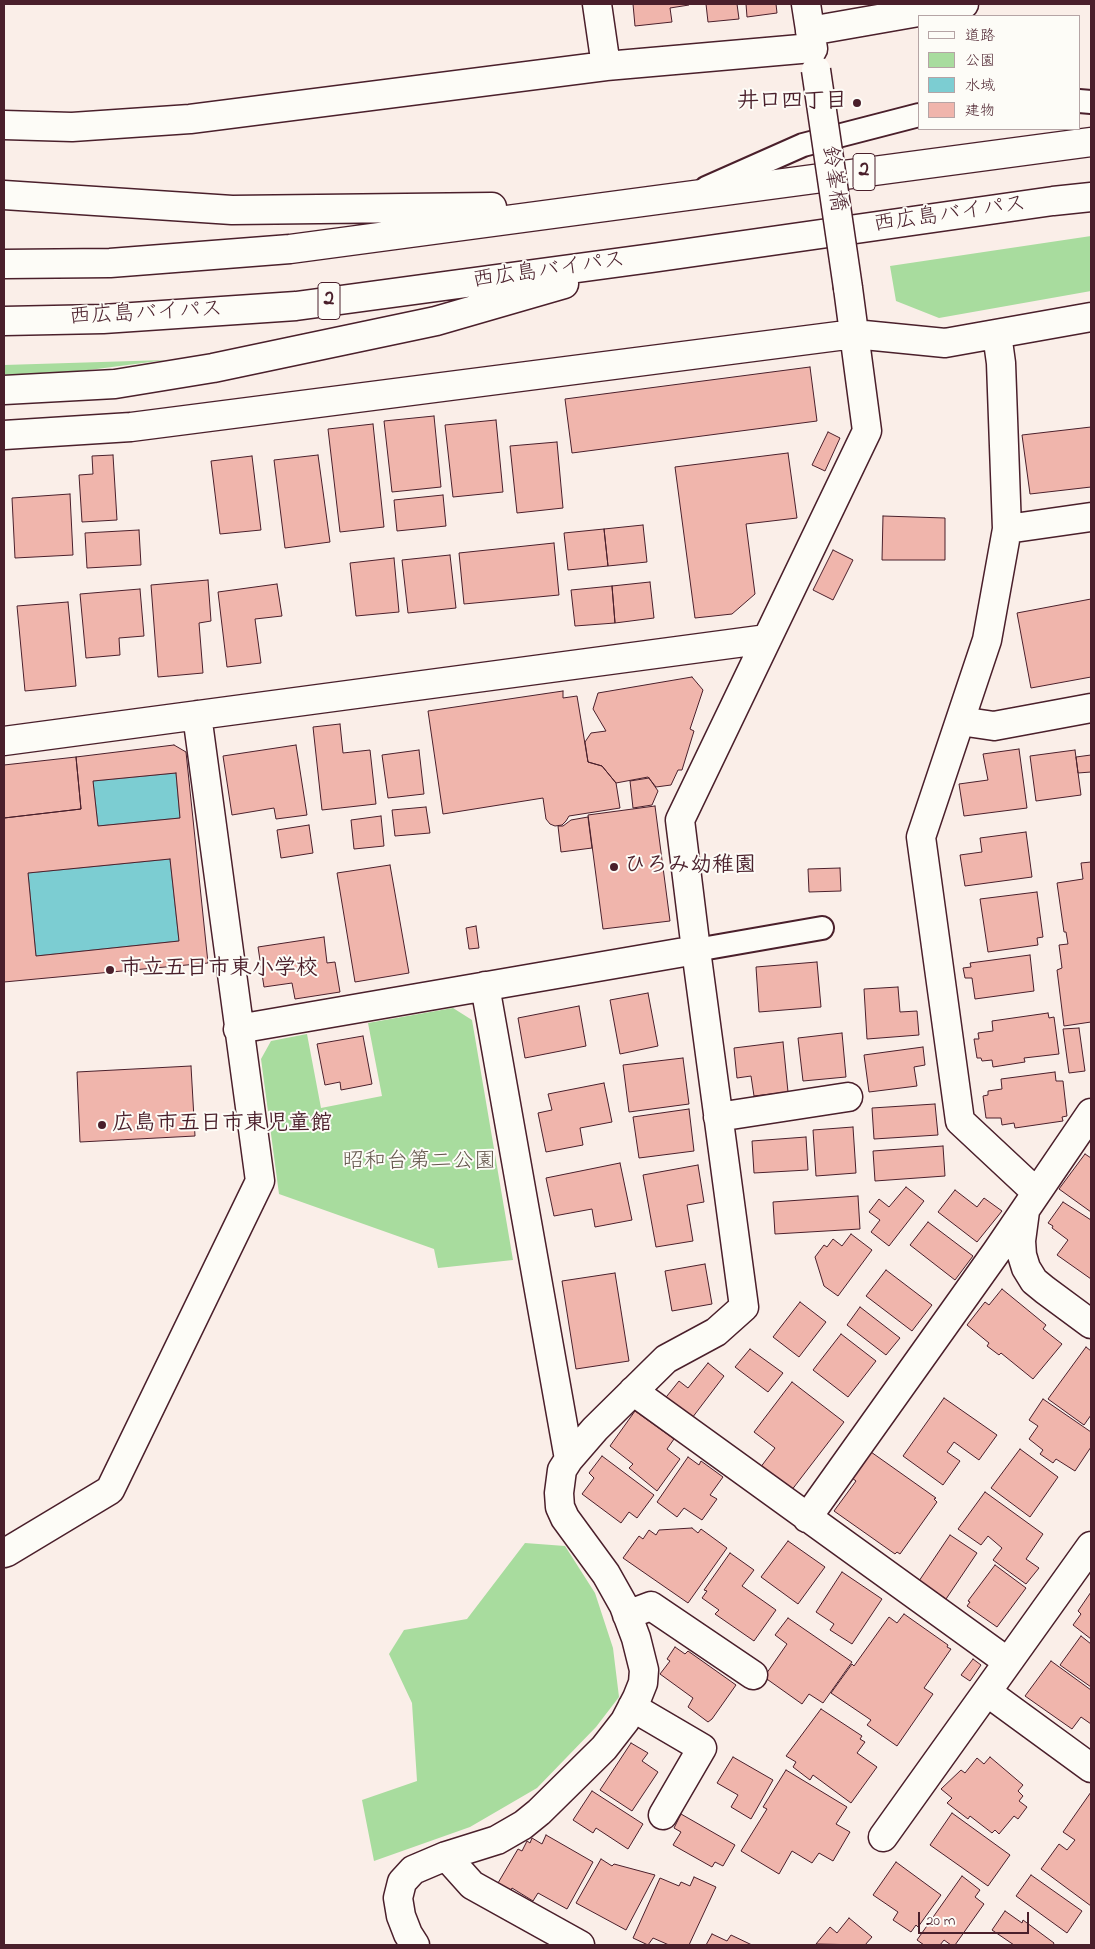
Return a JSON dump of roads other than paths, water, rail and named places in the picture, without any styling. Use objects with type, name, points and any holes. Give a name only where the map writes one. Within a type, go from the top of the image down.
[{"type":"main road","points":[[597,4],[606,66]]},
{"type":"main road","name":"鈴峯橋","points":[[633,1391],[666,1359],[716,1332],[744,1307],[680,820],[867,431],[806,4]]},
{"type":"main road","points":[[928,15],[964,4]]},
{"type":"main road","points":[[4,125],[72,127],[190,119],[606,66],[813,50],[918,18]]},
{"type":"main road","name":"2","points":[[4,264],[110,263],[290,249],[1091,142]]},
{"type":"main road","points":[[4,195],[232,210],[443,208],[636,203]]},
{"type":"main road","name":"西広島バイパス","points":[[4,322],[103,319],[296,306],[1091,197]]},
{"type":"main road","points":[[4,390],[115,384],[214,368],[436,321],[652,258]]},
{"type":"main road","points":[[4,435],[131,427],[854,334],[945,343],[1091,317]]},
{"type":"main road","points":[[997,334],[1001,363],[1006,529],[987,640],[921,837],[960,1121],[1031,1200]]},
{"type":"main road","points":[[1006,529],[1091,517]]},
{"type":"main road","points":[[4,741],[767,639]]},
{"type":"main road","points":[[960,721],[994,726],[1091,708]]},
{"type":"main road","points":[[4,1553],[110,1490],[260,1181],[197,715]]},
{"type":"main road","points":[[238,1029],[696,950]]},
{"type":"main road","points":[[485,986],[569,1459]]},
{"type":"main road","points":[[718,1116],[848,1097]]},
{"type":"main road","points":[[807,1518],[997,1251],[1091,1113]]},
{"type":"main road","points":[[1031,1200],[1021,1241],[1022,1256],[1026,1268],[1034,1281],[1091,1324]]},
{"type":"main road","points":[[415,1945],[408,1934],[401,1916],[398,1898],[402,1882],[413,1870],[446,1856],[497,1840],[523,1825],[539,1812],[604,1748],[625,1721],[642,1683],[644,1670],[636,1638],[627,1615],[606,1574],[565,1518],[560,1507],[558,1493],[562,1470],[569,1459],[633,1391],[1008,1662]]},
{"type":"main road","points":[[883,1837],[1091,1546]]},
{"type":"main road","points":[[627,1615],[651,1606],[753,1675]]},
{"type":"main road","points":[[987,1692],[1091,1768]]},
{"type":"main road","points":[[632,1707],[702,1748],[663,1816]]},
{"type":"main road","points":[[446,1856],[472,1885],[580,1945]]},
{"type":"lane","points":[[690,196],[803,145],[918,116]]},
{"type":"lane","points":[[696,950],[822,928]]},
{"type":"water","points":[[176,773],[180,818],[98,826],[93,781]]},
{"type":"water","points":[[170,859],[179,941],[36,956],[28,873]]},
{"type":"place","name":"井口四丁目","points":[[857,103]]},
{"type":"place","name":"ひろみ幼稚園","points":[[614,867]]},
{"type":"place","name":"市立五日市東小学校","points":[[110,970]]},
{"type":"place","name":"広島市五日市東児童館","points":[[102,1125]]},
{"type":"park label","name":"昭和台第二公園","points":[[419,1163]]}]
